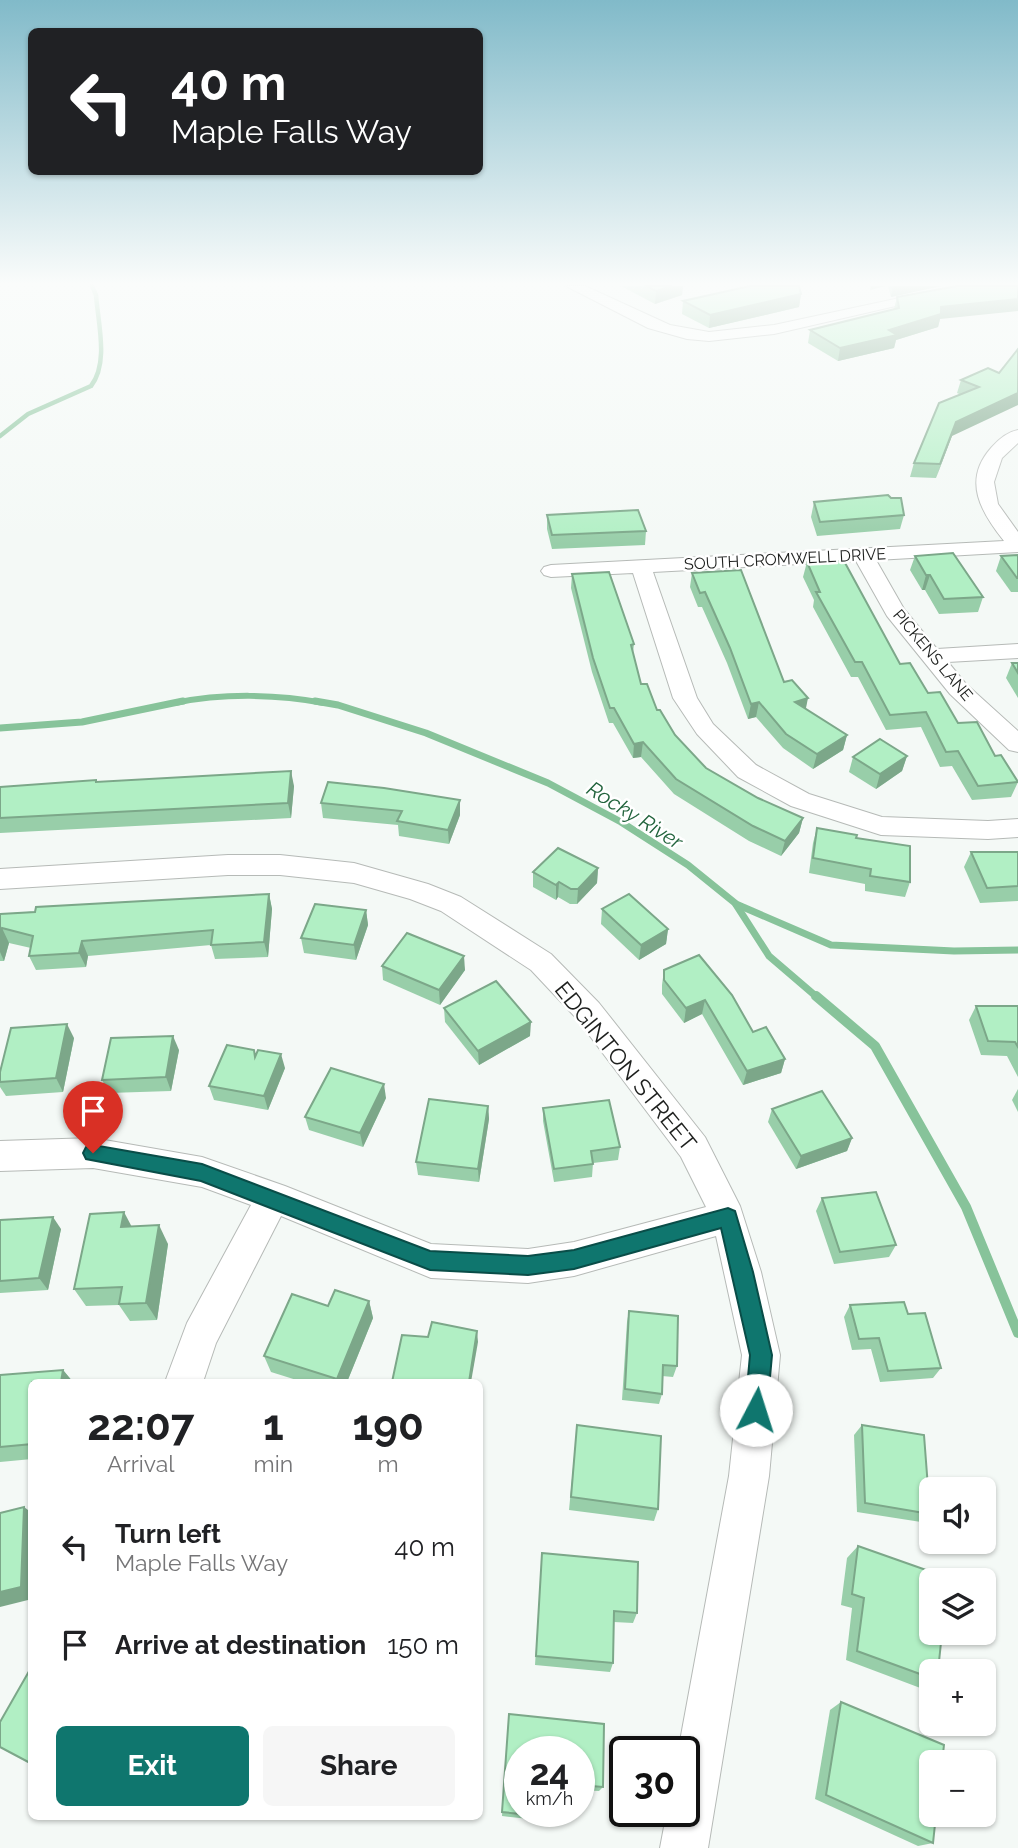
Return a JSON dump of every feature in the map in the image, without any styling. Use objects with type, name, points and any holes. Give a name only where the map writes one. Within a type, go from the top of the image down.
[{"type":"street","points":[[1018,435],[998,448],[987,463],[984,481],[989,505],[1018,546]]},
{"type":"street","name":"SOUTH CROMWELL DRIVE","points":[[551,571],[1018,546]]},
{"type":"street","name":"PICKENS LANE","points":[[863,555],[895,611],[958,689],[1018,744]]},
{"type":"street","points":[[640,566],[685,698],[705,729],[747,771],[800,800],[881,826],[988,830],[1018,828]]},
{"type":"street","points":[[932,656],[1018,651]]},
{"type":"street","name":"EDGINTON STREET","points":[[0,879],[228,865],[280,865],[354,873],[418,891],[451,904],[515,942],[541,962],[588,1011],[693,1147],[728,1217],[761,1355],[749,1476],[684,1848]]},
{"type":"street","points":[[0,1156],[93,1153],[202,1172],[430,1261],[528,1266],[574,1259],[728,1217]]},
{"type":"street","points":[[185,1379],[200,1336],[273,1198]]},
{"type":"building","points":[[978,372],[1018,372],[1018,393],[956,422],[940,464],[914,463],[939,403],[979,387],[961,380]]},
{"type":"building","points":[[888,495],[891,498],[901,498],[904,515],[820,522],[814,502]]},
{"type":"building","points":[[638,510],[646,531],[552,535],[547,515]]},
{"type":"building","points":[[953,553],[983,597],[944,599],[915,556]]},
{"type":"building","points":[[1018,555],[1018,578],[1017,578],[1001,556]]},
{"type":"building","points":[[844,561],[900,664],[910,663],[928,693],[940,692],[958,723],[977,722],[995,756],[1001,755],[1018,782],[978,786],[958,751],[946,752],[926,712],[890,715],[862,662],[855,662],[816,592],[820,592],[807,562]]},
{"type":"building","points":[[741,570],[784,682],[792,680],[808,698],[795,702],[847,735],[817,754],[786,734],[759,702],[751,704],[705,592],[700,593],[692,573]]},
{"type":"building","points":[[609,572],[634,644],[631,645],[641,684],[647,684],[657,710],[660,710],[675,735],[706,768],[758,798],[803,818],[785,841],[753,826],[676,779],[643,742],[634,744],[614,708],[610,708],[593,658],[572,574]]},
{"type":"building","points":[[880,739],[907,756],[880,774],[853,757]]},
{"type":"building","points":[[291,771],[288,803],[0,818],[0,787]]},
{"type":"building","points":[[328,782],[460,800],[448,830],[397,821],[402,811],[321,803]]},
{"type":"building","points":[[817,828],[857,835],[856,838],[910,846],[910,882],[870,876],[871,869],[813,858]]},
{"type":"building","points":[[558,848],[598,868],[578,889],[571,889],[559,882],[556,885],[533,872]]},
{"type":"building","points":[[971,852],[1018,852],[1018,886],[987,888]]},
{"type":"building","points":[[269,894],[264,942],[211,945],[213,930],[82,941],[79,953],[29,956],[33,936],[2,928],[0,935],[0,914],[35,912],[36,907]]},
{"type":"building","points":[[629,894],[668,929],[641,945],[602,909]]},
{"type":"building","points":[[315,904],[366,910],[354,945],[301,938]]},
{"type":"building","points":[[407,933],[464,956],[439,990],[382,966]]},
{"type":"building","points":[[699,955],[732,995],[753,1032],[766,1027],[785,1059],[747,1071],[705,1000],[686,1008],[664,980],[664,970]]},
{"type":"building","points":[[496,981],[531,1022],[478,1051],[444,1008]]},
{"type":"building","points":[[976,1006],[1018,1006],[1018,1047],[1015,1042],[988,1041]]},
{"type":"building","points":[[67,1024],[56,1078],[0,1082],[11,1028]]},
{"type":"building","points":[[173,1036],[166,1077],[102,1080],[111,1038]]},
{"type":"building","points":[[227,1045],[254,1050],[255,1057],[258,1050],[281,1054],[264,1096],[209,1086]]},
{"type":"building","points":[[331,1068],[384,1084],[360,1133],[305,1117]]},
{"type":"building","points":[[822,1091],[852,1138],[801,1156],[772,1109]]},
{"type":"building","points":[[429,1099],[488,1106],[478,1169],[416,1162]]},
{"type":"building","points":[[609,1100],[620,1147],[591,1151],[593,1164],[554,1169],[543,1108]]},
{"type":"building","points":[[876,1192],[896,1245],[840,1252],[822,1198]]},
{"type":"building","points":[[124,1212],[121,1227],[159,1225],[146,1303],[119,1304],[122,1287],[74,1289],[90,1214]]},
{"type":"building","points":[[53,1217],[39,1278],[0,1281],[0,1220]]},
{"type":"building","points":[[335,1290],[369,1301],[337,1379],[264,1356],[292,1294],[328,1306]]},
{"type":"building","points":[[904,1302],[908,1314],[925,1313],[941,1368],[888,1371],[879,1338],[859,1339],[850,1305]]},
{"type":"building","points":[[629,1311],[678,1316],[677,1366],[663,1365],[662,1394],[625,1389]]},
{"type":"building","points":[[432,1322],[477,1331],[469,1379],[393,1379],[402,1335],[428,1337]]},
{"type":"building","points":[[63,1370],[62,1379],[28,1379],[28,1444],[0,1447],[0,1375]]},
{"type":"building","points":[[577,1425],[661,1436],[658,1509],[571,1497]]},
{"type":"building","points":[[862,1425],[924,1435],[927,1477],[919,1477],[919,1512],[865,1503]]},
{"type":"building","points":[[24,1507],[21,1587],[0,1592],[0,1513]]},
{"type":"building","points":[[858,1546],[920,1568],[919,1645],[941,1645],[939,1659],[919,1659],[919,1674],[857,1651],[864,1598],[852,1594]]},
{"type":"building","points":[[542,1553],[638,1562],[637,1613],[614,1611],[613,1663],[536,1656]]},
{"type":"building","points":[[28,1673],[28,1762],[0,1747],[0,1722]]},
{"type":"building","points":[[841,1702],[944,1745],[943,1750],[919,1750],[919,1827],[935,1827],[933,1843],[826,1795]]},
{"type":"building","points":[[509,1714],[604,1724],[603,1787],[595,1786],[595,1736],[507,1736]]},
{"type":"waterway","name":"Rocky River","points":[[0,436],[28,414],[91,386],[98,372]]},
{"type":"waterway","name":"Rocky River","points":[[175,703],[249,696],[324,703]]},
{"type":"waterway","name":"Rocky River","points":[[0,728],[82,722],[183,701]]},
{"type":"waterway","name":"Rocky River","points":[[315,701],[338,705],[426,733],[548,783],[621,822],[688,865],[735,903],[769,956],[818,998]]},
{"type":"waterway","points":[[736,904],[831,945],[954,951],[1018,950]]},
{"type":"waterway","name":"Rocky River","points":[[816,996],[875,1046],[966,1207],[1018,1333]]},
{"type":"route","points":[[93,1153],[202,1172],[430,1261],[528,1266],[574,1259],[728,1217],[761,1355],[756,1410]]}]
